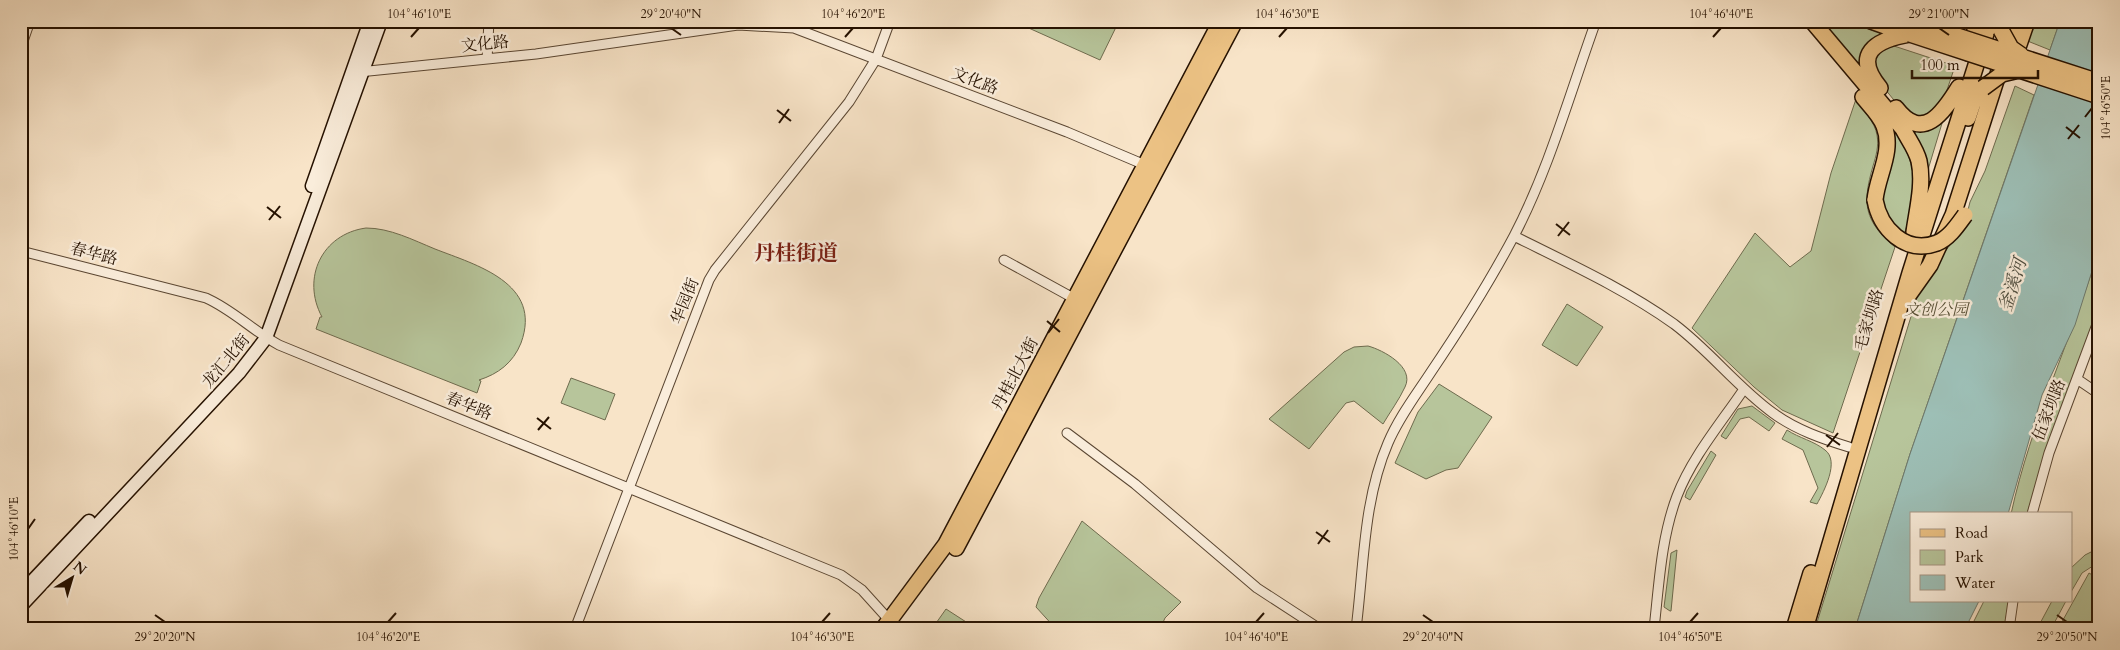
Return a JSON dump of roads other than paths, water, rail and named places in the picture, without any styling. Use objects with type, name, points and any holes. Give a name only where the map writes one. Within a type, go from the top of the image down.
[{"type":"main road","name":"龙汇北街","points":[[358,71],[370,21]]},
{"type":"main road","name":"龙汇北街","points":[[21,606],[239,373],[262,336],[358,71],[381,21]]},
{"type":"main road","name":"丹桂北大街","points":[[890,626],[946,544],[1221,21]]},
{"type":"main road","name":"丹桂北大街","points":[[890,626],[954,550],[1235,21]]},
{"type":"main road","points":[[1803,21],[1884,127],[1886,156],[1875,200],[1878,215],[1887,230],[1902,242],[1919,246],[1937,243],[1952,233],[1965,215],[2027,21]]},
{"type":"main road","points":[[1812,21],[1903,129],[1914,148],[1919,161],[1920,180],[1914,232]]},
{"type":"main road","points":[[1871,21],[1910,25],[2021,64],[2099,96]]},
{"type":"main road","points":[[1900,307],[1930,265],[1953,215],[2015,21]]},
{"type":"main road","points":[[1910,273],[1987,23],[2011,48],[2021,64]]},
{"type":"main road","name":"毛家坝路","points":[[1794,629],[1959,87],[1987,23]]},
{"type":"main road","points":[[1910,25],[1881,41],[1872,48],[1868,56],[1867,67],[1870,76],[1900,114],[1917,124],[1928,122],[1938,117],[1945,110],[1959,87]]},
{"type":"main road","points":[[1910,273],[1932,234],[1973,103],[1982,88],[2021,64],[2099,82]]},
{"type":"main road","name":"毛家坝路","points":[[1805,629],[1910,273]]},
{"type":"main road","name":"龙汇北街","points":[[21,593],[262,336]]},
{"type":"street","points":[[21,47],[30,21]]},
{"type":"street","points":[[487,59],[490,21]]},
{"type":"street","name":"华园街","points":[[575,629],[714,270],[849,102],[876,59],[890,21]]},
{"type":"street","points":[[1356,629],[1368,516],[1376,475],[1388,442],[1407,407],[1431,372],[1514,236],[1538,183],[1596,21]]},
{"type":"street","name":"文化路","points":[[358,71],[487,59],[738,26],[794,28],[1067,132],[1145,164]]},
{"type":"street","points":[[1514,236],[1648,306],[1690,337],[1774,414],[1794,426],[1849,447]]},
{"type":"street","name":"春华路","points":[[21,251],[206,298],[222,305],[262,336],[279,345],[841,575],[862,590],[890,626]]},
{"type":"street","points":[[1004,260],[1075,298]]},
{"type":"street","name":"伍家坝路","points":[[2033,512],[2049,454],[2099,319]]},
{"type":"street","points":[[2077,379],[2099,394]]},
{"type":"street","points":[[1654,629],[1668,522],[1677,495],[1690,469],[1744,388]]},
{"type":"street","points":[[1067,433],[1135,484],[1257,588],[1320,629]]},
{"type":"street","points":[[2009,629],[2013,602]]},
{"type":"water","name":"釜溪河","points":[[2060,21],[2099,21],[2099,249],[2075,325],[2042,395],[2009,512],[1910,512],[1910,602],[1978,602],[1965,629],[1855,629],[1910,454]]},
{"type":"district","name":"丹桂街道","points":[[796,253]]},
{"type":"park label","name":"文创公园","points":[[1936,310]]}]
